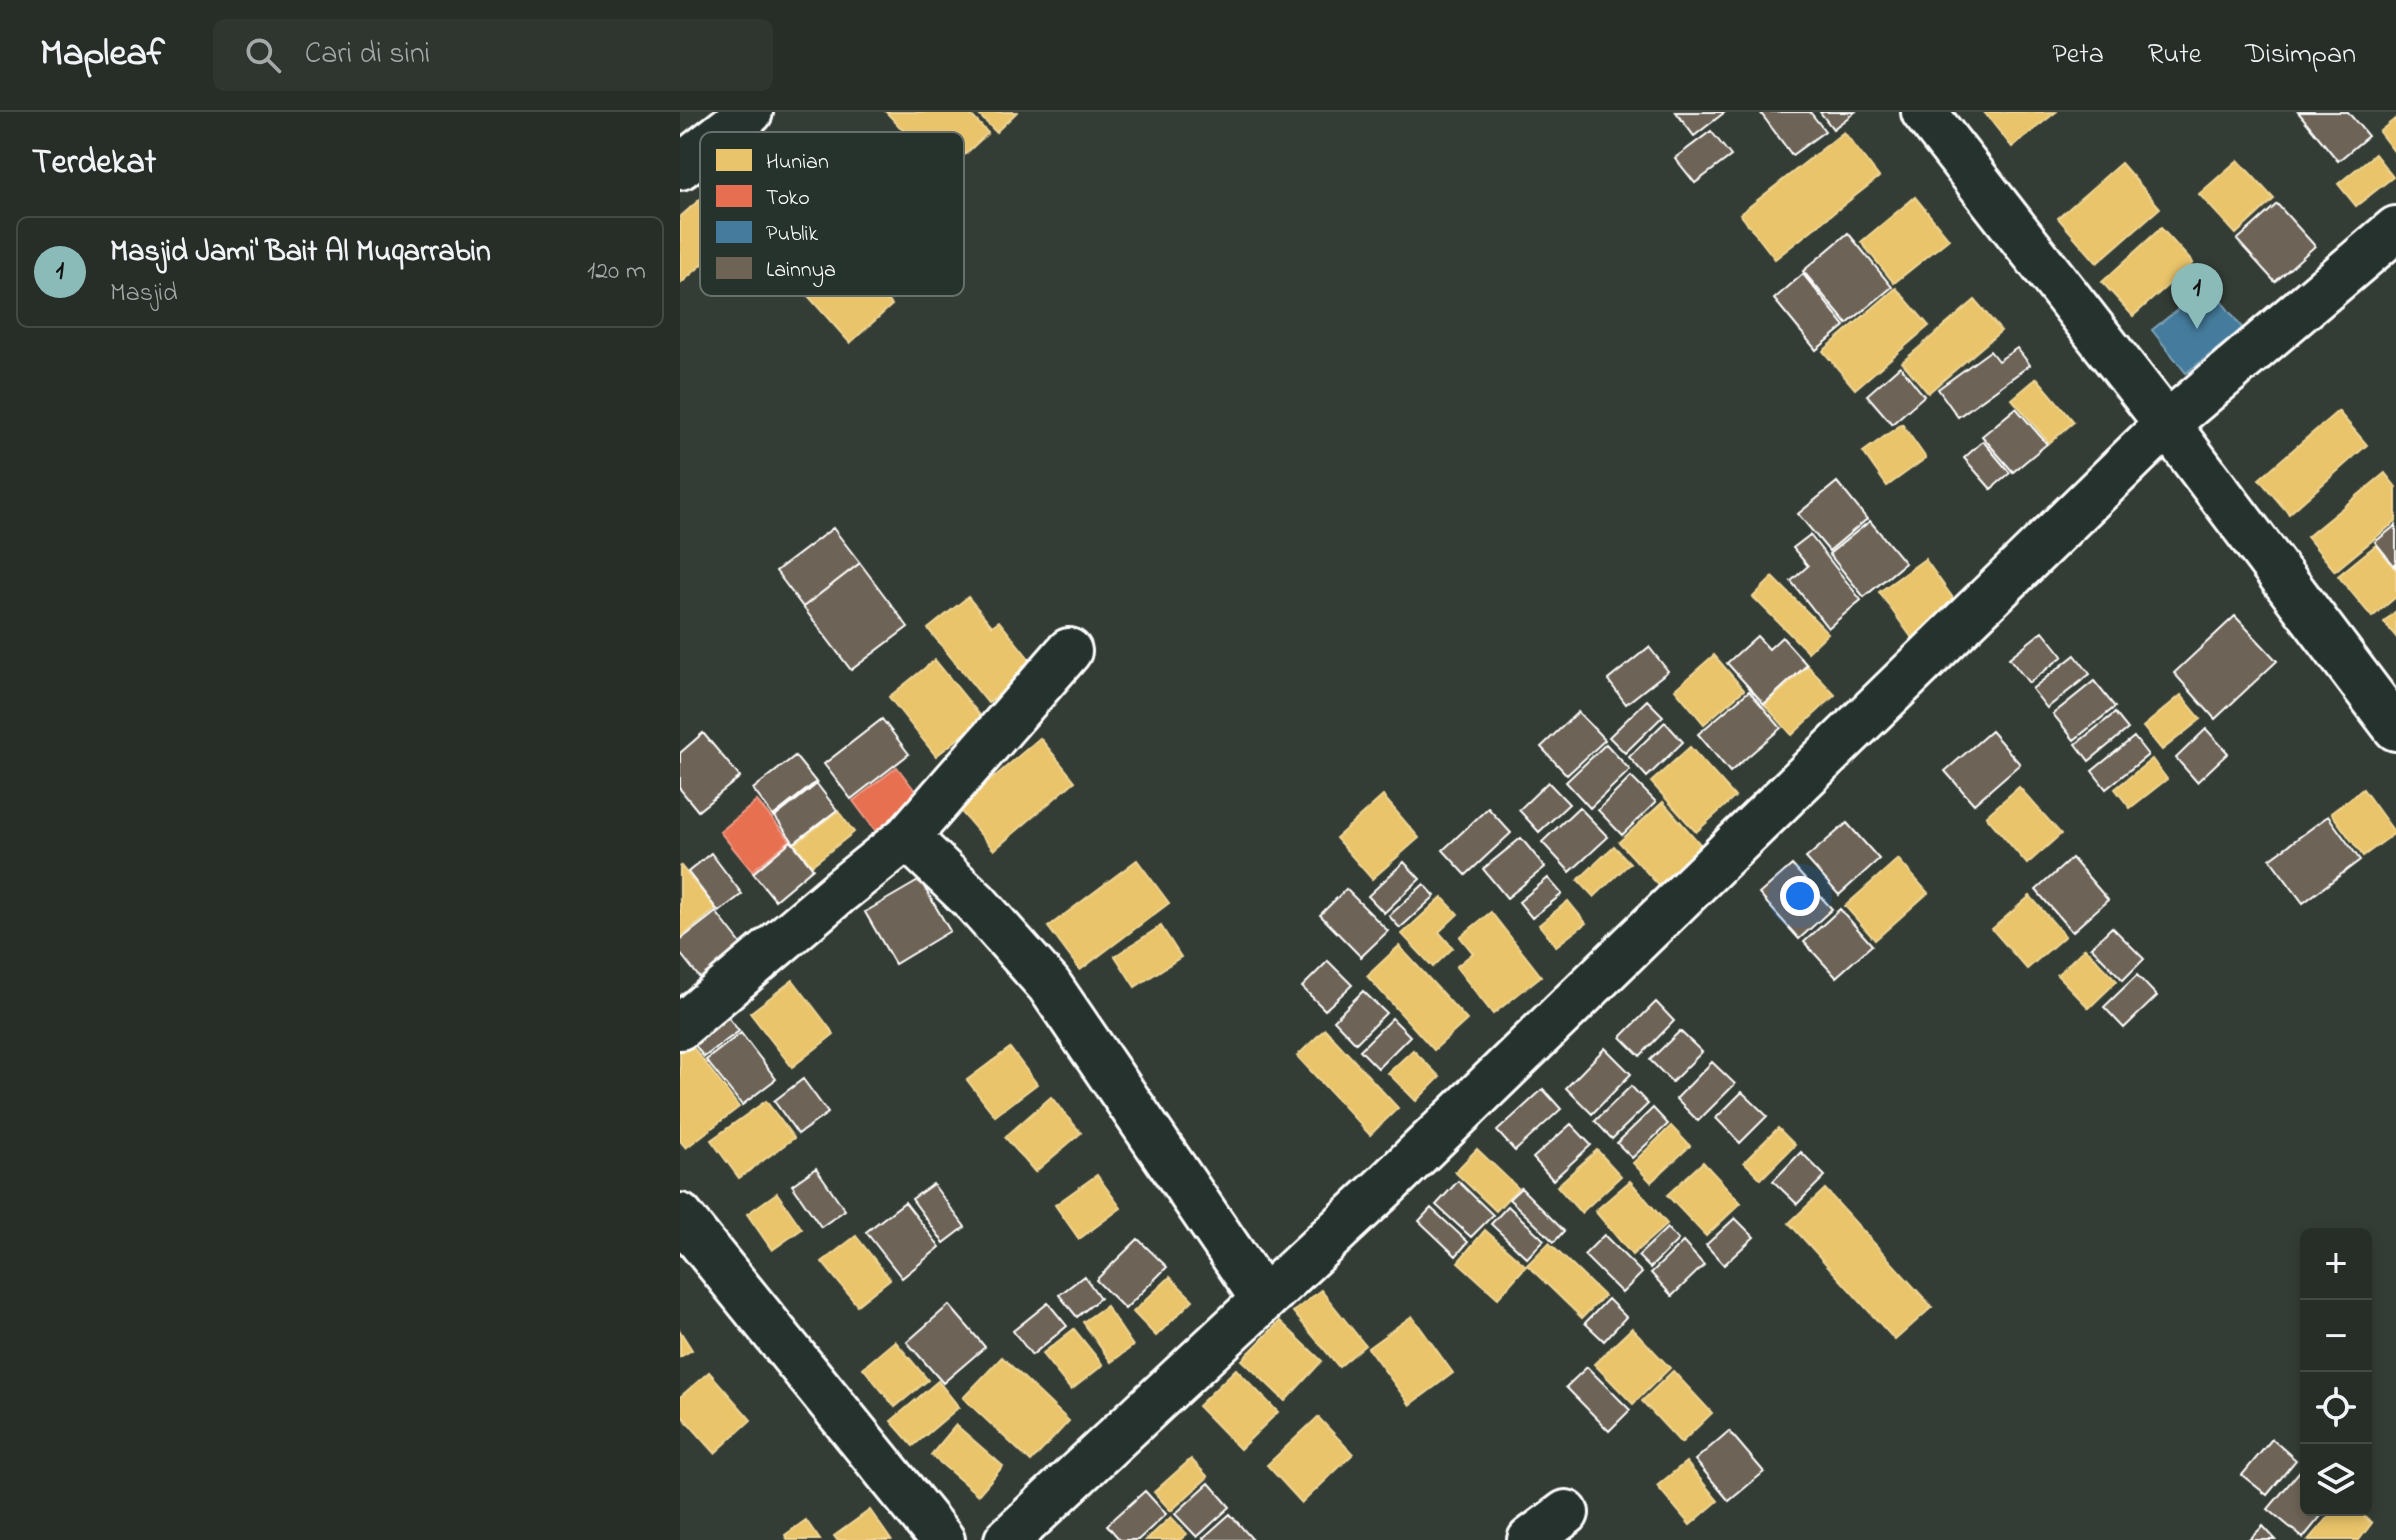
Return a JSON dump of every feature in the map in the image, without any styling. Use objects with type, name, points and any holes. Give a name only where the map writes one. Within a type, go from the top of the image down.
[{"type":"street","points":[[725,132],[750,112]]},
{"type":"street","points":[[1924,112],[2167,424],[2396,728]]},
{"type":"street","points":[[680,167],[700,151]]},
{"type":"street","points":[[1007,1540],[1383,1188],[2167,424],[2396,229]]},
{"type":"street","points":[[680,1027],[907,837],[1069,651]]},
{"type":"street","points":[[907,837],[976,903],[1049,985],[1263,1299]]},
{"type":"street","points":[[680,1216],[942,1540]]},
{"type":"street","points":[[1530,1540],[1566,1513]]},
{"type":"building: Hunian","points":[[886,112],[968,112],[988,133],[964,155],[964,132],[905,132]]},
{"type":"building: Hunian","points":[[976,112],[1017,112],[996,132]]},
{"type":"building: Hunian","points":[[1984,112],[2056,112],[2012,147]]},
{"type":"building: Hunian","points":[[2396,118],[2396,154],[2379,132]]},
{"type":"building: Hunian","points":[[1844,132],[1879,177],[1775,259],[1740,214]]},
{"type":"building: Hunian","points":[[2375,154],[2393,177],[2356,206],[2338,184]]},
{"type":"building: Hunian","points":[[2238,160],[2274,199],[2236,234],[2199,194]]},
{"type":"building: Hunian","points":[[2121,163],[2160,208],[2097,263],[2058,218]]},
{"type":"building: Hunian","points":[[1915,197],[1949,239],[1894,283],[1861,242]]},
{"type":"building: Hunian","points":[[700,199],[700,266],[680,284],[680,217]]},
{"type":"building: Hunian","points":[[2161,228],[2193,263],[2133,316],[2102,282]]},
{"type":"building: Hunian","points":[[1896,288],[1929,326],[1855,389],[1823,351]]},
{"type":"building: Hunian","points":[[808,296],[884,296],[892,305],[850,343]]},
{"type":"building: Hunian","points":[[1975,300],[2001,331],[1928,393],[1902,362]]},
{"type":"building: Hunian","points":[[2037,378],[2074,422],[2049,443],[2012,399]]},
{"type":"building: Hunian","points":[[2338,411],[2367,445],[2289,514],[2259,479]]},
{"type":"building: Hunian","points":[[1902,424],[1926,458],[1887,486],[1863,452]]},
{"type":"building: Hunian","points":[[2385,473],[2396,487],[2396,521],[2335,571],[2307,537]]},
{"type":"building: Hunian","points":[[2376,545],[2396,570],[2396,597],[2372,617],[2338,576]]},
{"type":"building: Hunian","points":[[1925,559],[1958,605],[1912,638],[1879,592]]},
{"type":"building: Hunian","points":[[1773,577],[1828,633],[1808,652],[1753,597]]},
{"type":"building: Hunian","points":[[968,597],[992,626],[999,621],[1035,666],[988,703],[928,629]]},
{"type":"building: Hunian","points":[[2396,611],[2396,637],[2384,622]]},
{"type":"building: Hunian","points":[[1714,655],[1744,690],[1704,724],[1675,689]]},
{"type":"building: Hunian","points":[[935,660],[983,719],[936,756],[889,697]]},
{"type":"building: Hunian","points":[[1808,666],[1835,695],[1792,735],[1765,705]]},
{"type":"building: Hunian","points":[[2181,695],[2201,719],[2162,750],[2143,727]]},
{"type":"building: Hunian","points":[[1040,738],[1075,781],[994,850],[958,808]]},
{"type":"building: Hunian","points":[[1690,747],[1735,797],[1696,832],[1651,782]]},
{"type":"building: Hunian","points":[[2152,759],[2167,779],[2130,808],[2115,789]]},
{"type":"building: Hunian","points":[[2019,787],[2061,834],[2027,864],[1986,816]]},
{"type":"building: Hunian","points":[[2363,789],[2395,833],[2363,856],[2331,813]]},
{"type":"building: Hunian","points":[[1383,796],[1419,838],[1372,879],[1336,838]]},
{"type":"building: Hunian","points":[[1663,802],[1707,852],[1664,891],[1619,842]]},
{"type":"building: Hunian","points":[[838,811],[854,832],[812,865],[795,844]]},
{"type":"building: Hunian","points":[[1614,846],[1630,863],[1594,897],[1578,880]]},
{"type":"building: Hunian","points":[[1898,859],[1928,893],[1875,940],[1845,906]]},
{"type":"building: Hunian","points":[[1137,860],[1169,903],[1080,970],[1048,927]]},
{"type":"building: Hunian","points":[[680,867],[716,909],[680,938]]},
{"type":"building: Hunian","points":[[2030,896],[2065,936],[2027,969],[1992,929]]},
{"type":"building: Hunian","points":[[1442,897],[1458,914],[1439,932],[1453,948],[1433,967],[1402,934]]},
{"type":"building: Hunian","points":[[1568,901],[1586,923],[1556,946],[1539,925]]},
{"type":"building: Hunian","points":[[1491,912],[1541,976],[1493,1014],[1456,967],[1473,953],[1460,937]]},
{"type":"building: Hunian","points":[[1161,926],[1181,957],[1135,987],[1115,956]]},
{"type":"building: Hunian","points":[[1399,946],[1467,1020],[1434,1050],[1367,976]]},
{"type":"building: Hunian","points":[[2085,948],[2117,981],[2089,1008],[2057,975]]},
{"type":"building: Hunian","points":[[793,980],[834,1034],[792,1067],[750,1013]]},
{"type":"building: Hunian","points":[[1325,1029],[1398,1108],[1370,1135],[1297,1056]]},
{"type":"building: Hunian","points":[[687,1039],[739,1107],[686,1148],[680,1141],[680,1045]]},
{"type":"building: Hunian","points":[[1010,1048],[1037,1084],[995,1116],[967,1080]]},
{"type":"building: Hunian","points":[[1413,1050],[1440,1077],[1416,1101],[1388,1073]]},
{"type":"building: Hunian","points":[[1051,1097],[1081,1133],[1035,1172],[1005,1137]]},
{"type":"building: Hunian","points":[[766,1101],[794,1138],[739,1178],[711,1140]]},
{"type":"building: Hunian","points":[[1671,1126],[1690,1146],[1651,1182],[1633,1163]]},
{"type":"building: Hunian","points":[[1778,1128],[1795,1145],[1761,1179],[1744,1162]]},
{"type":"building: Hunian","points":[[1477,1149],[1518,1188],[1496,1211],[1455,1172]]},
{"type":"building: Hunian","points":[[1597,1150],[1621,1176],[1581,1213],[1557,1186]]},
{"type":"building: Hunian","points":[[1703,1162],[1741,1203],[1706,1236],[1667,1195]]},
{"type":"building: Hunian","points":[[1097,1175],[1121,1208],[1079,1239],[1055,1205]]},
{"type":"building: Hunian","points":[[1630,1181],[1667,1224],[1632,1255],[1595,1211]]},
{"type":"building: Hunian","points":[[1825,1189],[1932,1307],[1895,1340],[1789,1223]]},
{"type":"building: Hunian","points":[[777,1193],[802,1229],[772,1250],[747,1214]]},
{"type":"building: Hunian","points":[[1485,1230],[1526,1266],[1498,1298],[1458,1262]]},
{"type":"building: Hunian","points":[[856,1236],[890,1279],[857,1305],[822,1262]]},
{"type":"building: Hunian","points":[[1549,1243],[1604,1296],[1582,1318],[1527,1265]]},
{"type":"building: Hunian","points":[[1170,1277],[1193,1300],[1156,1336],[1133,1312]]},
{"type":"building: Hunian","points":[[1321,1290],[1365,1345],[1339,1367],[1293,1312]]},
{"type":"building: Hunian","points":[[1106,1306],[1133,1346],[1111,1362],[1083,1322]]},
{"type":"building: Hunian","points":[[1412,1316],[1453,1373],[1410,1405],[1368,1348]]},
{"type":"building: Hunian","points":[[1280,1321],[1322,1361],[1285,1401],[1242,1360]]},
{"type":"building: Hunian","points":[[1632,1328],[1670,1368],[1633,1404],[1594,1364]]},
{"type":"building: Hunian","points":[[1074,1329],[1103,1365],[1071,1390],[1042,1354]]},
{"type":"building: Hunian","points":[[680,1331],[692,1350],[680,1357]]},
{"type":"building: Hunian","points":[[895,1341],[928,1380],[895,1407],[863,1368]]},
{"type":"building: Hunian","points":[[1002,1357],[1069,1421],[1031,1462],[963,1398]]},
{"type":"building: Hunian","points":[[1236,1369],[1278,1412],[1240,1449],[1198,1406]]},
{"type":"building: Hunian","points":[[1673,1371],[1712,1413],[1681,1443],[1642,1401]]},
{"type":"building: Hunian","points":[[709,1372],[751,1420],[715,1453],[680,1414],[680,1397]]},
{"type":"building: Hunian","points":[[938,1381],[959,1407],[913,1446],[891,1421]]},
{"type":"building: Hunian","points":[[1318,1417],[1353,1454],[1302,1503],[1267,1465]]},
{"type":"building: Hunian","points":[[956,1425],[1003,1466],[978,1495],[931,1455]]},
{"type":"building: Hunian","points":[[1191,1459],[1208,1477],[1171,1511],[1154,1492]]},
{"type":"building: Hunian","points":[[1686,1462],[1718,1501],[1690,1525],[1657,1486]]},
{"type":"building: Hunian","points":[[870,1510],[891,1540],[837,1540],[834,1536]]},
{"type":"building: Hunian","points":[[2329,1516],[2363,1516],[2372,1523],[2359,1540],[2308,1540]]},
{"type":"building: Hunian","points":[[1171,1517],[1187,1534],[1180,1540],[1146,1540]]},
{"type":"building: Hunian","points":[[806,1520],[820,1540],[788,1540],[785,1535]]},
{"type":"building: Toko","points":[[897,767],[922,800],[878,834],[853,801]]},
{"type":"building: Toko","points":[[757,801],[790,840],[752,871],[720,832]]},
{"type":"building: Publik","points":[[2209,285],[2243,329],[2186,373],[2152,330]]},
{"type":"building: Lainnya","points":[[1676,112],[1725,112],[1694,136]]},
{"type":"building: Lainnya","points":[[1760,112],[1810,112],[1825,131],[1792,155]]},
{"type":"building: Lainnya","points":[[1820,112],[1855,112],[1833,129]]},
{"type":"building: Lainnya","points":[[2298,112],[2348,112],[2368,136],[2338,161]]},
{"type":"building: Lainnya","points":[[1711,131],[1731,156],[1695,183],[1675,158]]},
{"type":"building: Lainnya","points":[[2277,204],[2315,246],[2275,282],[2237,240]]},
{"type":"building: Lainnya","points":[[1848,233],[1892,287],[1847,324],[1803,271]]},
{"type":"building: Lainnya","points":[[1803,274],[1845,326],[1816,350],[1774,299]]},
{"type":"building: Lainnya","points":[[2017,348],[2030,365],[1958,417],[1938,389],[1990,351],[1998,361]]},
{"type":"building: Lainnya","points":[[1900,366],[1924,396],[1892,424],[1867,395]]},
{"type":"building: Lainnya","points":[[2016,408],[2047,444],[2013,472],[1982,436]]},
{"type":"building: Lainnya","points":[[1983,441],[2010,473],[1991,489],[1964,458]]},
{"type":"building: Lainnya","points":[[1837,482],[1867,519],[1829,551],[1798,514]]},
{"type":"building: Lainnya","points":[[1870,521],[1905,563],[1864,597],[1829,554]]},
{"type":"building: Lainnya","points":[[2396,525],[2396,568],[2375,542]]},
{"type":"building: Lainnya","points":[[833,528],[860,563],[803,607],[776,571]]},
{"type":"building: Lainnya","points":[[1810,535],[1861,600],[1828,628],[1791,581],[1808,566],[1793,548]]},
{"type":"building: Lainnya","points":[[860,563],[908,627],[851,670],[803,607]]},
{"type":"building: Lainnya","points":[[2235,616],[2277,661],[2215,719],[2174,673]]},
{"type":"building: Lainnya","points":[[2043,631],[2063,656],[2029,683],[2009,658]]},
{"type":"building: Lainnya","points":[[1757,636],[1769,649],[1782,637],[1807,665],[1764,704],[1727,663]]},
{"type":"building: Lainnya","points":[[1649,647],[1668,671],[1626,704],[1608,680]]},
{"type":"building: Lainnya","points":[[2075,655],[2090,674],[2047,708],[2032,689]]},
{"type":"building: Lainnya","points":[[2094,681],[2115,707],[2074,740],[2053,714]]},
{"type":"building: Lainnya","points":[[1749,691],[1781,728],[1730,772],[1698,734]]},
{"type":"building: Lainnya","points":[[1647,700],[1663,716],[1625,753],[1609,737]]},
{"type":"building: Lainnya","points":[[1578,712],[1605,740],[1567,775],[1541,747]]},
{"type":"building: Lainnya","points":[[2115,713],[2128,729],[2089,761],[2076,744]]},
{"type":"building: Lainnya","points":[[882,719],[909,754],[851,799],[824,764]]},
{"type":"building: Lainnya","points":[[1665,722],[1683,742],[1647,777],[1629,757]]},
{"type":"building: Lainnya","points":[[2206,729],[2228,753],[2197,782],[2176,758]]},
{"type":"building: Lainnya","points":[[1991,731],[2020,764],[1974,804],[1945,771]]},
{"type":"building: Lainnya","points":[[703,733],[740,777],[698,811],[680,789],[680,753]]},
{"type":"building: Lainnya","points":[[2134,737],[2148,755],[2106,789],[2092,771]]},
{"type":"building: Lainnya","points":[[1606,744],[1630,770],[1590,808],[1566,782]]},
{"type":"building: Lainnya","points":[[795,756],[816,782],[773,816],[753,789]]},
{"type":"building: Lainnya","points":[[1631,777],[1656,802],[1622,835],[1598,810]]},
{"type":"building: Lainnya","points":[[1548,782],[1569,804],[1539,832],[1519,810]]},
{"type":"building: Lainnya","points":[[817,784],[837,810],[794,843],[775,817]]},
{"type":"building: Lainnya","points":[[1579,807],[1608,837],[1570,872],[1542,842]]},
{"type":"building: Lainnya","points":[[1488,808],[1511,833],[1466,875],[1443,850]]},
{"type":"building: Lainnya","points":[[2328,816],[2360,860],[2303,903],[2270,859]]},
{"type":"building: Lainnya","points":[[1847,823],[1879,859],[1839,895],[1806,858]]},
{"type":"building: Lainnya","points":[[1521,838],[1545,867],[1507,898],[1483,869]]},
{"type":"building: Lainnya","points":[[791,841],[813,868],[775,900],[753,873]]},
{"type":"building: Lainnya","points":[[711,853],[742,894],[719,912],[688,872]]},
{"type":"building: Lainnya","points":[[2072,858],[2108,900],[2072,932],[2036,890]]},
{"type":"building: Lainnya","points":[[1404,862],[1420,879],[1384,913],[1368,896]]},
{"type":"building: Lainnya","points":[[1792,865],[1832,909],[1799,939],[1759,894]]},
{"type":"building: Lainnya","points":[[1548,878],[1562,894],[1532,918],[1519,902]]},
{"type":"building: Lainnya","points":[[920,880],[950,931],[895,964],[865,912]]},
{"type":"building: Lainnya","points":[[1424,884],[1435,896],[1400,928],[1389,916]]},
{"type":"building: Lainnya","points":[[1346,889],[1388,931],[1361,957],[1320,915]]},
{"type":"building: Lainnya","points":[[1840,909],[1872,945],[1836,977],[1804,942]]},
{"type":"building: Lainnya","points":[[716,912],[745,949],[703,982],[680,953],[680,940]]},
{"type":"building: Lainnya","points":[[2112,927],[2144,959],[2123,980],[2091,947]]},
{"type":"building: Lainnya","points":[[1328,961],[1352,985],[1325,1010],[1302,987]]},
{"type":"building: Lainnya","points":[[2137,975],[2157,996],[2124,1028],[2104,1007]]},
{"type":"building: Lainnya","points":[[1363,991],[1386,1013],[1356,1043],[1334,1020]]},
{"type":"building: Lainnya","points":[[1656,1002],[1674,1021],[1640,1056],[1621,1037]]},
{"type":"building: Lainnya","points":[[720,1007],[739,1031],[704,1057],[686,1033]]},
{"type":"building: Lainnya","points":[[1392,1018],[1410,1036],[1378,1068],[1360,1050]]},
{"type":"building: Lainnya","points":[[1680,1031],[1702,1052],[1672,1082],[1650,1060]]},
{"type":"building: Lainnya","points":[[741,1033],[776,1079],[742,1105],[706,1060]]},
{"type":"building: Lainnya","points":[[1605,1048],[1631,1074],[1592,1114],[1566,1088]]},
{"type":"building: Lainnya","points":[[1712,1062],[1735,1084],[1698,1121],[1676,1099]]},
{"type":"building: Lainnya","points":[[803,1079],[828,1113],[798,1134],[774,1101]]},
{"type":"building: Lainnya","points":[[1631,1086],[1648,1104],[1612,1139],[1595,1121]]},
{"type":"building: Lainnya","points":[[1543,1089],[1561,1109],[1515,1151],[1497,1131]]},
{"type":"building: Lainnya","points":[[1742,1092],[1767,1116],[1740,1143],[1716,1118]]},
{"type":"building: Lainnya","points":[[1653,1108],[1668,1124],[1632,1158],[1617,1143]]},
{"type":"building: Lainnya","points":[[1571,1124],[1591,1145],[1553,1180],[1533,1158]]},
{"type":"building: Lainnya","points":[[1801,1152],[1825,1176],[1797,1204],[1773,1181]]},
{"type":"building: Lainnya","points":[[816,1168],[845,1210],[821,1227],[792,1185]]},
{"type":"building: Lainnya","points":[[1458,1181],[1493,1215],[1471,1237],[1436,1205]]},
{"type":"building: Lainnya","points":[[933,1184],[965,1227],[944,1243],[912,1199]]},
{"type":"building: Lainnya","points":[[1521,1188],[1564,1231],[1554,1242],[1509,1199]]},
{"type":"building: Lainnya","points":[[905,1202],[940,1247],[902,1278],[866,1232]]},
{"type":"building: Lainnya","points":[[1508,1206],[1544,1240],[1527,1258],[1491,1224]]},
{"type":"building: Lainnya","points":[[1431,1208],[1468,1242],[1456,1256],[1419,1221]]},
{"type":"building: Lainnya","points":[[1735,1218],[1754,1237],[1724,1265],[1706,1245]]},
{"type":"building: Lainnya","points":[[1667,1228],[1678,1240],[1650,1268],[1638,1256]]},
{"type":"building: Lainnya","points":[[1604,1235],[1642,1273],[1622,1293],[1584,1255]]},
{"type":"building: Lainnya","points":[[1138,1239],[1167,1267],[1125,1309],[1096,1280]]},
{"type":"building: Lainnya","points":[[1683,1242],[1704,1265],[1672,1296],[1651,1273]]},
{"type":"building: Lainnya","points":[[1084,1276],[1100,1298],[1077,1317],[1059,1295]]},
{"type":"building: Lainnya","points":[[1608,1299],[1626,1317],[1604,1341],[1585,1323]]},
{"type":"building: Lainnya","points":[[1048,1303],[1067,1326],[1032,1355],[1013,1331]]},
{"type":"building: Lainnya","points":[[949,1305],[985,1347],[943,1383],[907,1342]]},
{"type":"building: Lainnya","points":[[1587,1367],[1630,1410],[1609,1431],[1566,1387]]},
{"type":"building: Lainnya","points":[[1729,1431],[1764,1472],[1729,1501],[1695,1460]]},
{"type":"building: Lainnya","points":[[2272,1439],[2296,1460],[2267,1495],[2242,1475]]},
{"type":"building: Lainnya","points":[[2300,1471],[2300,1516],[2321,1516],[2303,1538],[2268,1509]]},
{"type":"building: Lainnya","points":[[1209,1483],[1230,1507],[1197,1537],[1175,1514]]},
{"type":"building: Lainnya","points":[[1145,1491],[1166,1514],[1138,1540],[1120,1540],[1107,1525]]},
{"type":"building: Lainnya","points":[[1230,1514],[1253,1540],[1203,1538]]},
{"type":"building: Lainnya","points":[[2263,1526],[2276,1540],[2249,1540]]},
{"type":"place","name":"Masjid Jami' Bait Al Muqarrabin","points":[[2197,329]]}]
